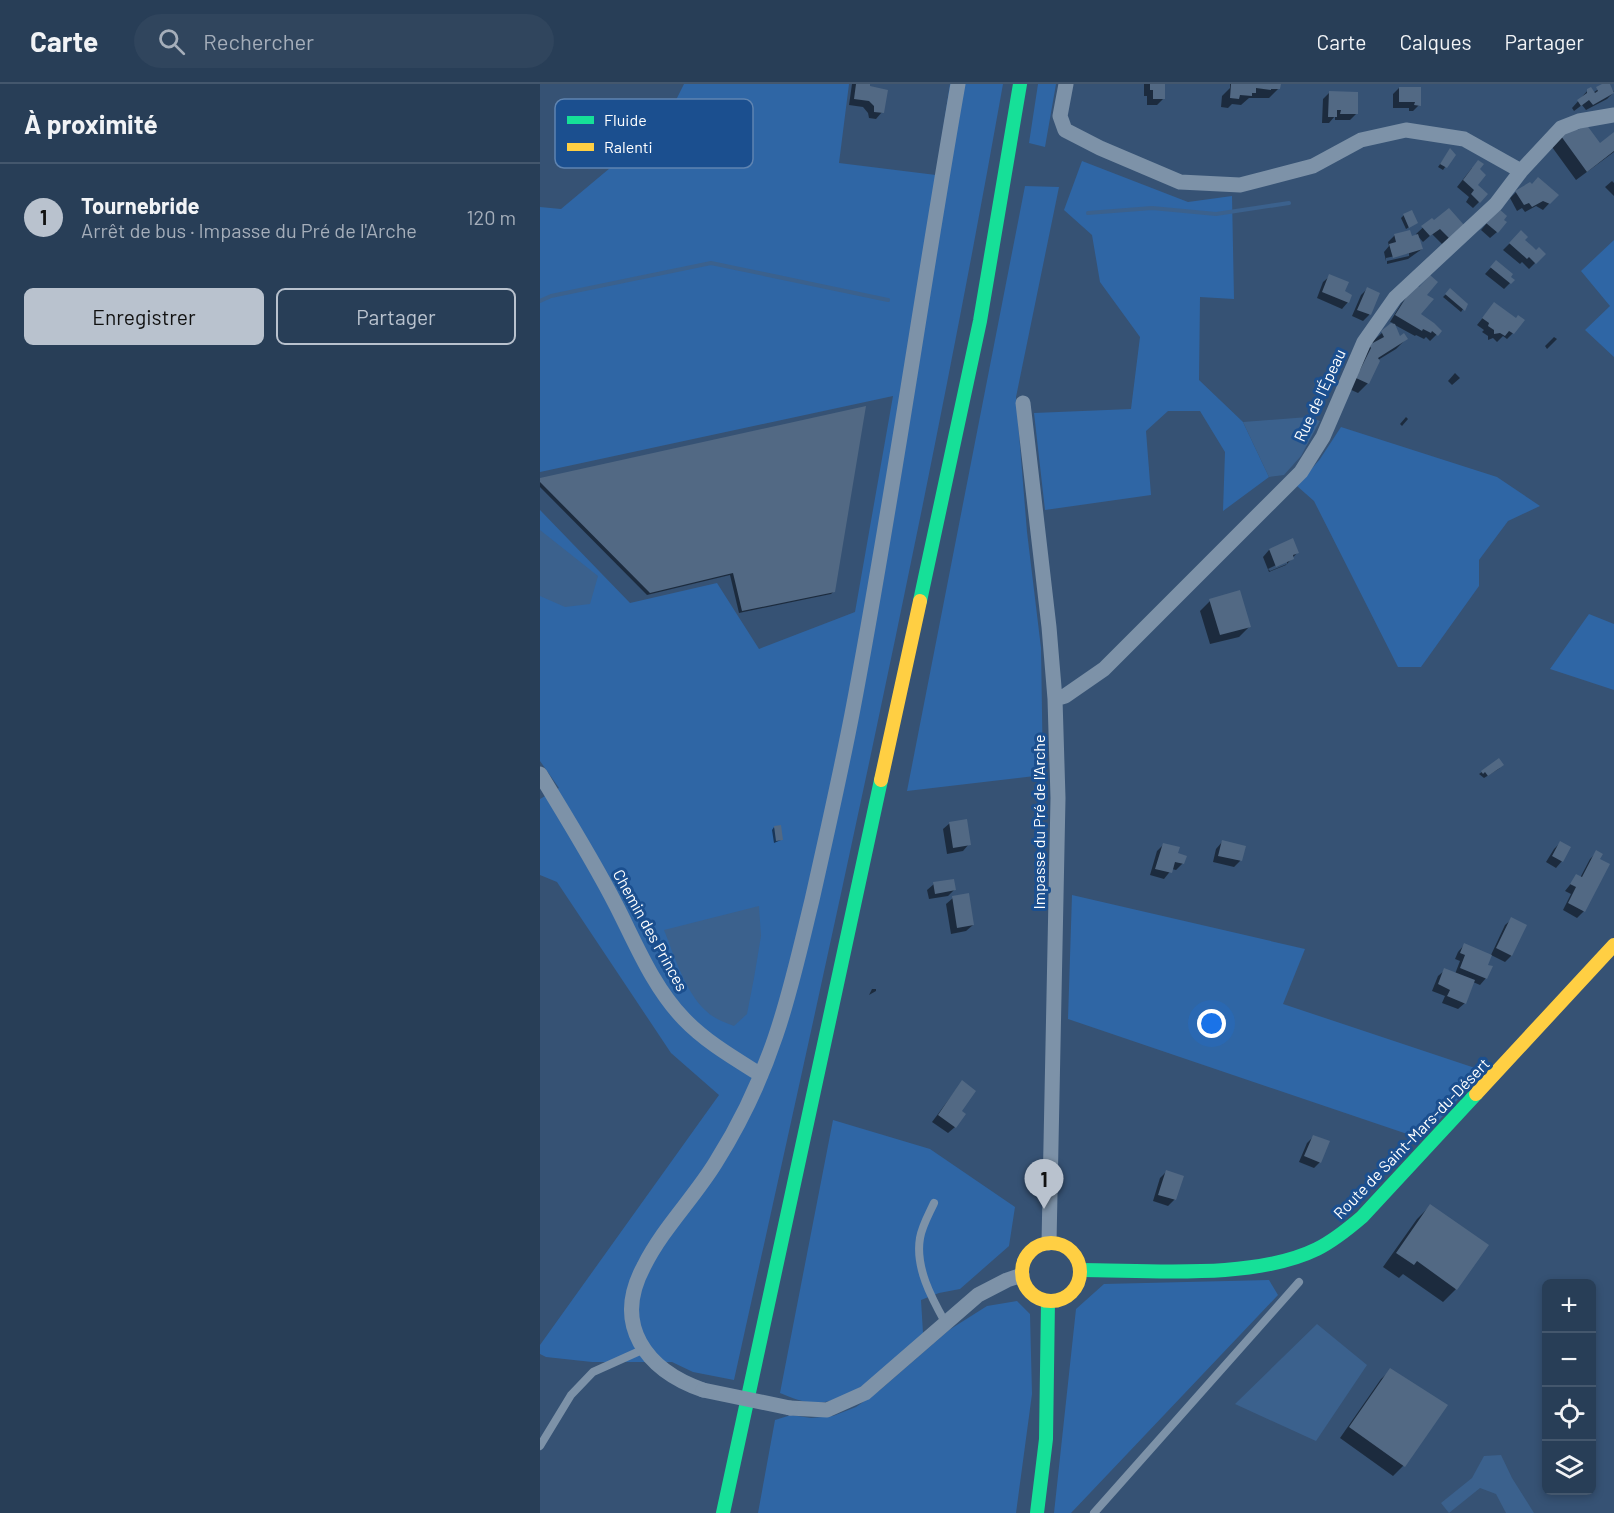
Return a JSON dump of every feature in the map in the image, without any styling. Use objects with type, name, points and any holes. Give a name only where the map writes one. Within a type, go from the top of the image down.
[{"type":"main road","points":[[723,1513],[980,321],[1020,84]]},
{"type":"main road","name":"Route de Saint-Mars-du-Désert","points":[[1080,1270],[1256,1268],[1315,1250],[1341,1234],[1362,1217],[1614,945]]},
{"type":"main road","points":[[1049,1243],[1058,1244],[1073,1253],[1080,1270],[1079,1280],[1067,1296],[1048,1301],[1030,1293],[1024,1285],[1022,1275],[1022,1266],[1032,1250],[1049,1243]]},
{"type":"main road","points":[[1037,1513],[1046,1439],[1048,1301]]},
{"type":"street","points":[[958,84],[923,285],[871,617],[839,780],[795,971],[776,1035],[744,1114],[714,1165],[643,1267],[635,1288],[632,1311],[635,1331],[642,1350],[682,1383],[703,1390],[790,1408],[827,1410],[864,1393],[978,1295],[1022,1275]]},
{"type":"street","points":[[1066,84],[1060,116],[1065,130],[1180,183],[1240,185],[1313,166],[1361,140],[1406,130],[1464,139],[1521,171]]},
{"type":"street","name":"Rue de l'Épeau","points":[[1055,699],[1065,696],[1104,669],[1301,472],[1323,437],[1364,342],[1395,298],[1496,204],[1521,171],[1561,128],[1579,121],[1614,115]]},
{"type":"street","name":"Impasse du Pré de l'Arche","points":[[1023,403],[1055,699],[1058,798],[1049,1243]]},
{"type":"street","name":"Chemin des Princes","points":[[540,774],[592,863],[653,978],[668,1000],[683,1019],[710,1043],[761,1075]]},
{"type":"lane","points":[[934,1203],[920,1237],[920,1263],[933,1302],[945,1322]]},
{"type":"lane","points":[[1094,1513],[1299,1282]]},
{"type":"lane","points":[[540,1446],[571,1395],[593,1372],[642,1350]]},
{"type":"shaded area","points":[[684,84],[849,84],[839,163],[936,175],[950,84],[1003,84],[909,572],[841,896],[734,1380],[693,1372],[672,1362],[592,1362],[546,1357],[540,1354],[540,1345],[719,1095],[671,1053],[557,882],[540,875],[540,799],[559,788],[540,761],[540,510],[630,603],[717,583],[759,649],[855,612],[893,396],[540,472],[540,207],[561,209],[610,168],[753,168],[753,99],[676,99]]},
{"type":"shaded area","points":[[1038,84],[1056,84],[1045,147],[1029,143]]},
{"type":"shaded area","points":[[1082,161],[1188,202],[1232,196],[1234,299],[1200,297],[1199,380],[1243,422],[1269,477],[1223,511],[1225,452],[1200,411],[1168,411],[1146,431],[1151,495],[1045,510],[1034,413],[1131,409],[1140,337],[1100,282],[1092,235],[1064,210]]},
{"type":"shaded area","points":[[1025,186],[1059,187],[1016,397],[1027,532],[1041,648],[1043,775],[907,791]]},
{"type":"shaded area","points":[[1614,240],[1614,357],[1585,330],[1610,306],[1581,271]]},
{"type":"shaded area","points":[[1308,417],[1320,421],[1301,456],[1284,475],[1269,477],[1243,422]]},
{"type":"shaded area","points":[[1341,427],[1497,477],[1540,506],[1508,521],[1479,560],[1479,586],[1421,667],[1398,667],[1314,501],[1297,486],[1320,459]]},
{"type":"shaded area","points":[[540,530],[598,576],[590,604],[565,607],[540,596]]},
{"type":"shaded area","points":[[1589,614],[1614,624],[1614,690],[1550,669]]},
{"type":"shaded area","points":[[1072,895],[1305,949],[1283,1004],[1484,1071],[1422,1139],[1068,1019]]},
{"type":"shaded area","points":[[759,906],[761,936],[747,1014],[734,1026],[711,1015],[698,1002],[681,972],[664,930]]},
{"type":"shaded area","points":[[833,1120],[930,1149],[1015,1207],[1009,1246],[960,1289],[939,1293],[921,1300],[923,1333],[913,1343],[878,1375],[852,1392],[825,1402],[813,1403],[780,1393]]},
{"type":"shaded area","points":[[1269,1280],[1278,1295],[1071,1513],[1054,1513],[1076,1309],[1104,1284]]},
{"type":"shaded area","points":[[1017,1301],[1030,1314],[1032,1394],[1016,1513],[758,1513],[775,1420],[791,1415],[811,1418],[833,1416],[856,1407],[880,1390],[949,1330],[987,1306]]},
{"type":"shaded area","points":[[1317,1324],[1367,1365],[1316,1441],[1235,1404]]},
{"type":"shaded area","points":[[1501,1455],[1512,1478],[1534,1513],[1506,1513],[1496,1494],[1480,1488],[1449,1513],[1441,1503],[1472,1478],[1484,1456]]},
{"type":"building","points":[[856,84],[870,84],[870,86],[888,90],[884,113],[874,112],[874,106],[869,101],[854,99]]},
{"type":"building","points":[[1150,84],[1165,84],[1165,99],[1153,99]]},
{"type":"building","points":[[1231,84],[1281,84],[1280,89],[1256,88],[1256,93],[1252,93],[1252,96],[1240,95],[1239,99],[1230,98]]},
{"type":"building","points":[[1610,84],[1614,93],[1593,105],[1589,100],[1581,106],[1577,100],[1587,93],[1587,89],[1591,87],[1595,93],[1598,91],[1596,87]]},
{"type":"building","points":[[1399,87],[1421,87],[1421,106],[1414,105],[1415,102],[1399,102]]},
{"type":"building","points":[[1329,91],[1358,92],[1358,114],[1340,114],[1341,110],[1337,110],[1337,117],[1328,117]]},
{"type":"building","points":[[1586,124],[1600,143],[1614,132],[1614,151],[1587,172],[1561,136],[1575,126],[1578,130]]},
{"type":"building","points":[[1450,148],[1456,155],[1447,168],[1440,164]]},
{"type":"building","points":[[1478,160],[1484,164],[1480,169],[1486,175],[1478,185],[1488,194],[1480,203],[1471,194],[1474,190],[1463,180]]},
{"type":"building","points":[[1538,177],[1559,195],[1550,204],[1543,201],[1532,207],[1529,203],[1524,205],[1515,191],[1530,182],[1532,184]]},
{"type":"building","points":[[1449,208],[1464,225],[1449,238],[1440,229],[1430,236],[1421,226],[1432,218],[1434,220]]},
{"type":"building","points":[[1498,208],[1507,216],[1504,220],[1507,222],[1498,233],[1486,223]]},
{"type":"building","points":[[1412,210],[1418,223],[1409,228],[1403,214]]},
{"type":"building","points":[[1410,230],[1412,236],[1418,234],[1423,249],[1393,258],[1389,244],[1396,242],[1394,234]]},
{"type":"building","points":[[1521,230],[1528,237],[1525,240],[1536,250],[1539,247],[1546,254],[1536,264],[1509,243]]},
{"type":"building","points":[[1496,260],[1513,274],[1511,277],[1515,280],[1511,284],[1490,267]]},
{"type":"building","points":[[1329,274],[1349,282],[1345,291],[1352,295],[1349,303],[1322,292]]},
{"type":"building","points":[[1430,275],[1438,282],[1427,295],[1434,299],[1421,314],[1442,331],[1438,336],[1432,331],[1431,333],[1423,329],[1422,331],[1395,315],[1407,296]]},
{"type":"building","points":[[1367,287],[1380,293],[1371,315],[1357,310]]},
{"type":"building","points":[[1450,288],[1468,304],[1465,311],[1445,294]]},
{"type":"building","points":[[1494,302],[1516,318],[1518,315],[1525,320],[1514,334],[1509,331],[1505,336],[1500,333],[1494,334],[1494,330],[1488,326],[1489,323],[1482,318]]},
{"type":"building","points":[[1391,323],[1395,324],[1400,336],[1404,333],[1408,339],[1378,358],[1380,361],[1369,384],[1356,378],[1356,373],[1360,370],[1371,348],[1369,345],[1384,337],[1381,331]]},
{"type":"building","points":[[866,406],[835,592],[742,611],[733,573],[650,593],[540,482],[540,478]]},
{"type":"building","points":[[1293,538],[1299,553],[1293,555],[1294,559],[1276,567],[1269,549]]},
{"type":"building","points":[[1240,590],[1251,627],[1220,635],[1209,599]]},
{"type":"building","points":[[1499,758],[1504,765],[1488,776],[1485,772],[1483,774],[1481,771]]},
{"type":"building","points":[[967,819],[971,845],[953,848],[949,822]]},
{"type":"building","points":[[781,825],[783,840],[776,841],[774,826]]},
{"type":"building","points":[[1222,840],[1246,846],[1242,861],[1218,856]]},
{"type":"building","points":[[1560,841],[1571,847],[1563,862],[1552,856]]},
{"type":"building","points":[[1163,843],[1180,847],[1178,853],[1187,856],[1184,864],[1175,862],[1172,873],[1155,869]]},
{"type":"building","points":[[1596,850],[1603,854],[1600,859],[1610,864],[1585,912],[1568,903],[1576,887],[1570,884],[1576,874],[1582,877]]},
{"type":"building","points":[[954,879],[956,890],[935,894],[933,882]]},
{"type":"building","points":[[969,893],[974,925],[957,928],[952,896]]},
{"type":"building","points":[[1511,917],[1527,925],[1512,956],[1496,948]]},
{"type":"building","points":[[1464,943],[1492,955],[1488,965],[1493,966],[1487,979],[1460,968],[1465,955],[1460,953]]},
{"type":"building","points":[[1444,968],[1475,980],[1466,1004],[1447,996],[1450,990],[1438,984]]},
{"type":"building","points":[[962,1080],[976,1091],[962,1111],[966,1114],[956,1128],[938,1115]]},
{"type":"building","points":[[1313,1135],[1330,1141],[1321,1163],[1304,1156]]},
{"type":"building","points":[[1166,1170],[1184,1176],[1176,1200],[1158,1195]]},
{"type":"building","points":[[1430,1204],[1489,1245],[1457,1290],[1417,1261],[1414,1265],[1396,1253]]},
{"type":"building","points":[[1390,1368],[1448,1405],[1405,1467],[1349,1427]]},
{"type":"waterway","points":[[1088,213],[1152,208],[1216,214],[1289,203]]},
{"type":"waterway","points":[[540,301],[551,296],[711,263],[888,300]]},
{"type":"traffic: fast","points":[[920,601],[980,321],[1020,84]]},
{"type":"traffic: fast","points":[[723,1513],[881,780]]},
{"type":"traffic: fast","points":[[1080,1270],[1169,1272],[1233,1269],[1292,1259],[1317,1249],[1362,1217],[1476,1094]]},
{"type":"traffic: fast","points":[[1037,1513],[1046,1439],[1048,1301]]},
{"type":"traffic: slow","points":[[881,780],[920,601]]},
{"type":"traffic: slow","points":[[1476,1094],[1614,945]]},
{"type":"traffic: slow","points":[[1051,1243],[1067,1248],[1075,1256],[1080,1272],[1075,1288],[1067,1296],[1051,1301],[1035,1296],[1027,1288],[1022,1272],[1027,1256],[1035,1248],[1051,1243]]},
{"type":"place","name":"Tournebride","points":[[1044,1209]]}]
